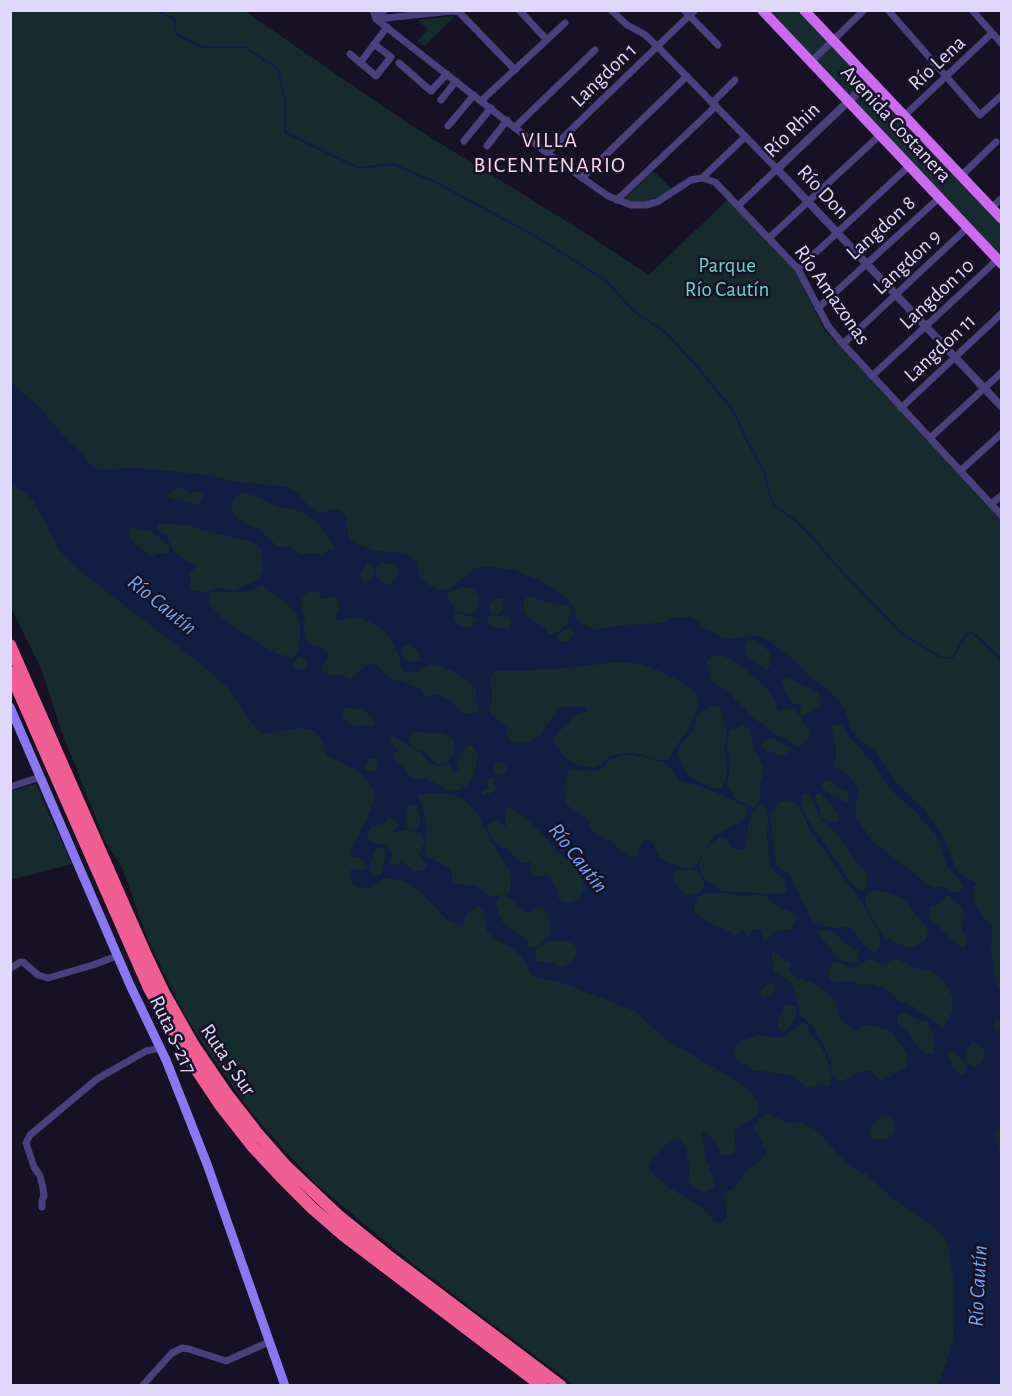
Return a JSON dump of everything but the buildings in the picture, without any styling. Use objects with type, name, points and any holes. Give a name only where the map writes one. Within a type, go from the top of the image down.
[{"type":"highway","name":"Ruta 5 Sur","points":[[10,645],[164,993],[197,1052],[229,1098],[285,1165],[340,1217],[561,1386]]},
{"type":"highway","name":"Ruta 5 Sur","points":[[10,672],[145,980],[182,1048],[225,1111],[253,1147],[312,1208],[542,1386]]},
{"type":"main road","name":"Avenida Costanera","points":[[762,10],[999,262]]},
{"type":"main road","name":"Avenida Costanera","points":[[804,10],[1002,219]]},
{"type":"main road","name":"Ruta S-217","points":[[10,707],[117,956],[161,1048],[207,1164],[285,1386]]},
{"type":"street","points":[[373,10],[376,19],[547,153],[608,196],[631,206],[657,202],[691,180],[702,178],[745,137]]},
{"type":"street","points":[[376,19],[385,10]]},
{"type":"street","points":[[519,10],[547,40]]},
{"type":"street","name":"Río Don","points":[[611,10],[627,25],[644,34],[657,45],[1002,407]]},
{"type":"street","points":[[811,63],[864,10]]},
{"type":"street","points":[[888,10],[980,115],[1002,95]]},
{"type":"street","points":[[972,10],[1002,44]]},
{"type":"street","points":[[376,19],[459,12],[515,70]]},
{"type":"street","points":[[689,12],[718,45]]},
{"type":"street","name":"Langdon 1","points":[[547,153],[689,12]]},
{"type":"street","points":[[481,101],[566,23]]},
{"type":"street","points":[[360,63],[387,27]]},
{"type":"street","name":"Río Lena","points":[[904,116],[992,33]]},
{"type":"street","points":[[350,54],[376,76],[391,57],[374,44]]},
{"type":"street","points":[[515,127],[594,50]]},
{"type":"street","points":[[399,63],[430,91],[447,74]]},
{"type":"street","points":[[582,178],[687,76]]},
{"type":"street","points":[[617,200],[714,104],[735,80]]},
{"type":"street","name":"Río Rhin","points":[[738,206],[871,80]]},
{"type":"street","points":[[441,100],[456,81]]},
{"type":"street","points":[[448,126],[474,96]]},
{"type":"street","points":[[464,141],[491,108]]},
{"type":"street","points":[[487,146],[507,120]]},
{"type":"street","points":[[769,238],[880,135]]},
{"type":"street","points":[[961,176],[996,142]]},
{"type":"street","points":[[798,269],[909,166]]},
{"type":"street","name":"Río Amazonas","points":[[702,178],[715,182],[798,269],[828,326],[843,345],[1002,516]]},
{"type":"street","name":"Langdon 8","points":[[818,308],[939,198]]},
{"type":"street","points":[[991,208],[1002,198]]},
{"type":"street","name":"Langdon 9","points":[[843,345],[967,228]]},
{"type":"street","name":"Langdon 10","points":[[872,376],[999,262]]},
{"type":"street","name":"Langdon 11","points":[[902,408],[1002,313]]},
{"type":"street","points":[[930,438],[1002,372]]},
{"type":"street","points":[[960,471],[1002,433]]},
{"type":"street","points":[[991,504],[1002,495]]},
{"type":"street","points":[[10,787],[40,777]]},
{"type":"street","points":[[10,969],[23,962],[38,975],[48,978],[117,956]]},
{"type":"street","points":[[42,1207],[44,1196],[40,1176],[34,1167],[26,1143],[30,1135],[97,1079],[146,1051],[161,1048]]},
{"type":"street","points":[[142,1386],[172,1353],[182,1348],[226,1361],[269,1342]]},
{"type":"green space","name":"Parque Río Cautín","points":[[10,11],[246,11],[409,124],[649,275],[729,198],[795,270],[824,329],[1001,520],[1001,1385],[574,1385],[413,1264],[318,1186],[251,1112],[184,1014],[154,953],[121,866],[105,841],[61,730],[42,671],[11,607]]},
{"type":"green space","points":[[764,11],[802,11],[1001,222],[1001,262]]},
{"type":"green space","points":[[455,16],[425,46],[417,41],[428,30],[418,20]]},
{"type":"green space","points":[[653,171],[673,190],[663,197],[647,202],[624,200]]},
{"type":"green space","points":[[36,784],[72,864],[11,880],[11,791]]},
{"type":"water","name":"Río Cautín","points":[[11,382],[40,408],[89,463],[100,470],[132,468],[180,472],[285,487],[301,496],[308,506],[317,512],[340,510],[346,518],[350,540],[358,545],[376,551],[408,555],[416,561],[420,577],[436,589],[451,589],[472,570],[482,566],[514,570],[543,582],[565,596],[573,607],[577,621],[593,629],[662,623],[675,617],[692,617],[702,628],[724,639],[756,636],[771,642],[830,692],[845,710],[851,729],[859,741],[878,753],[882,763],[897,783],[924,809],[945,840],[957,872],[975,882],[972,900],[992,928],[991,955],[995,964],[996,983],[1002,994],[1001,1020],[996,1019],[993,1024],[996,1032],[1002,1031],[1001,1129],[997,1129],[995,1134],[1002,1165],[1002,1368],[999,1385],[938,1385],[953,1339],[955,1317],[955,1291],[948,1245],[944,1237],[928,1222],[890,1196],[867,1175],[848,1165],[816,1130],[801,1123],[788,1123],[767,1114],[758,1118],[754,1127],[766,1151],[765,1155],[746,1170],[736,1187],[725,1192],[723,1196],[727,1212],[726,1218],[720,1223],[714,1222],[705,1209],[668,1187],[651,1172],[649,1168],[652,1160],[665,1145],[680,1140],[685,1147],[690,1168],[688,1183],[704,1192],[712,1189],[715,1185],[706,1160],[701,1133],[704,1132],[715,1140],[721,1155],[735,1152],[736,1128],[753,1118],[760,1107],[751,1092],[664,1038],[635,1011],[568,985],[533,976],[516,951],[487,932],[484,913],[479,907],[467,914],[462,925],[457,925],[447,920],[420,892],[405,881],[384,878],[363,888],[352,884],[349,872],[354,868],[364,870],[365,867],[362,858],[354,858],[350,854],[374,799],[369,783],[353,768],[328,756],[322,739],[313,730],[301,728],[261,733],[247,717],[230,690],[202,665],[80,571],[59,550],[34,502],[25,492],[11,483]],"holes":[[[178,488],[192,493],[200,491],[204,494],[200,503],[169,498],[168,493]],[[244,493],[277,507],[299,511],[311,517],[324,530],[333,544],[333,549],[322,555],[301,554],[286,546],[277,546],[260,530],[244,523],[232,510],[231,503],[235,497]],[[158,525],[187,525],[250,541],[257,544],[261,550],[262,573],[254,582],[235,590],[217,588],[205,592],[192,590],[189,574],[197,566],[175,554],[168,535],[159,532]],[[131,527],[151,531],[168,545],[170,548],[168,552],[148,556],[144,550],[130,540],[128,531]],[[370,563],[374,566],[374,573],[367,581],[362,581],[360,576],[366,564]],[[380,563],[394,564],[398,568],[398,576],[391,585],[385,584],[376,576],[376,566]],[[266,586],[269,591],[280,597],[296,614],[300,622],[300,643],[297,653],[293,658],[275,653],[220,616],[209,601],[211,592],[245,592]],[[465,587],[475,589],[479,599],[477,610],[470,614],[457,612],[447,597],[448,594]],[[311,590],[319,593],[321,599],[337,598],[340,607],[335,617],[338,621],[359,616],[382,629],[395,647],[404,671],[417,673],[433,664],[453,671],[475,688],[478,711],[472,714],[461,712],[454,703],[438,694],[425,696],[418,687],[387,677],[375,664],[363,667],[352,679],[324,672],[322,669],[329,654],[324,649],[308,644],[304,631],[305,620],[301,601],[305,594]],[[526,598],[569,607],[571,611],[567,625],[555,634],[549,634],[543,626],[528,618],[524,612]],[[494,599],[504,600],[502,611],[497,615],[489,611]],[[455,614],[476,618],[476,622],[470,627],[461,626],[454,620]],[[489,616],[509,617],[511,625],[509,628],[501,629],[488,623]],[[567,628],[574,629],[573,635],[567,641],[559,642],[557,637]],[[750,640],[761,643],[769,652],[772,662],[767,669],[758,665],[746,654],[745,647]],[[408,645],[417,650],[420,661],[413,663],[403,658],[402,647]],[[720,655],[740,665],[774,698],[778,710],[791,708],[799,714],[810,731],[810,735],[799,746],[774,734],[748,715],[731,692],[710,679],[707,661],[712,656]],[[302,656],[306,660],[304,670],[294,667],[298,657]],[[617,662],[642,664],[672,677],[695,693],[698,704],[689,728],[669,760],[656,760],[637,753],[627,753],[611,756],[594,768],[569,761],[555,745],[554,739],[574,715],[587,711],[587,708],[561,707],[539,736],[519,744],[510,742],[507,727],[490,714],[491,680],[494,671],[566,668]],[[787,678],[808,687],[821,699],[819,706],[804,716],[800,715],[801,704],[793,704],[782,680]],[[712,706],[720,708],[727,732],[724,747],[726,778],[722,787],[712,788],[690,777],[678,753],[680,745],[692,732],[697,714]],[[344,709],[361,710],[371,715],[374,721],[373,726],[364,725],[358,728],[353,726],[342,716]],[[832,724],[843,726],[895,794],[914,810],[936,835],[948,867],[962,883],[963,887],[960,891],[953,893],[945,887],[931,887],[872,841],[856,816],[855,807],[859,795],[856,785],[844,771],[833,765],[836,758],[836,746]],[[744,726],[749,729],[764,771],[760,783],[760,799],[754,808],[736,800],[727,785],[731,763],[727,746],[729,733],[731,730]],[[412,732],[441,733],[453,739],[453,755],[447,763],[441,765],[435,763],[425,751],[416,750],[410,741]],[[393,737],[421,752],[430,764],[441,766],[449,764],[455,772],[458,770],[460,753],[469,745],[474,746],[477,755],[471,782],[453,792],[426,778],[417,780],[406,774],[404,767],[393,758],[398,749],[391,742]],[[775,739],[789,747],[788,753],[783,755],[766,751],[762,744],[764,740]],[[623,755],[664,762],[679,780],[711,790],[745,806],[746,816],[714,837],[694,868],[680,868],[659,857],[649,839],[642,842],[638,855],[629,856],[612,842],[591,830],[585,817],[567,805],[563,788],[569,770],[598,770],[610,760]],[[370,758],[376,758],[379,762],[372,772],[365,769],[365,763]],[[500,762],[506,766],[506,771],[498,776],[494,767]],[[491,778],[494,779],[498,790],[483,796],[481,792],[487,789],[488,780]],[[826,780],[847,790],[848,802],[823,789],[822,784]],[[437,793],[463,798],[478,815],[508,868],[510,891],[507,895],[493,896],[487,895],[483,890],[474,886],[456,884],[453,882],[451,870],[427,857],[427,824],[418,796]],[[805,793],[810,795],[821,819],[841,839],[867,873],[868,882],[864,890],[859,890],[849,880],[808,820],[801,799]],[[819,793],[833,806],[839,816],[838,822],[821,818],[819,807],[814,799]],[[788,800],[800,808],[812,834],[865,907],[879,933],[880,945],[877,952],[868,950],[849,927],[835,928],[813,923],[792,878],[775,863],[772,812],[778,803]],[[762,803],[766,806],[768,816],[767,839],[771,866],[773,871],[786,879],[786,893],[722,891],[716,885],[707,882],[699,865],[706,848],[720,836],[727,838],[735,849],[745,849],[749,819],[752,812]],[[413,804],[418,808],[421,822],[417,829],[411,831],[407,827],[405,813],[408,806]],[[507,807],[527,819],[556,851],[577,868],[584,882],[578,899],[568,903],[562,901],[550,877],[533,874],[531,862],[520,862],[508,850],[500,846],[490,837],[487,826],[497,820],[506,827]],[[388,819],[394,820],[400,825],[392,832],[406,830],[421,833],[425,842],[419,854],[426,868],[423,871],[414,871],[401,861],[392,865],[389,861],[393,855],[385,845],[372,843],[367,835],[372,826],[383,824]],[[381,847],[386,851],[382,873],[379,876],[372,874],[370,867],[373,852],[376,848]],[[678,869],[698,871],[704,883],[704,888],[699,893],[690,896],[683,894],[673,879],[673,874]],[[875,890],[893,894],[905,901],[928,932],[926,940],[908,947],[885,938],[865,904],[868,893]],[[705,893],[764,895],[781,908],[795,913],[797,920],[791,929],[772,933],[767,940],[762,939],[761,931],[758,929],[751,931],[748,937],[744,932],[741,931],[734,935],[695,914],[694,910],[697,897]],[[500,896],[509,898],[527,913],[538,906],[548,914],[551,930],[548,937],[537,947],[530,948],[527,938],[514,932],[500,918],[496,904]],[[946,896],[962,908],[965,915],[962,929],[967,940],[964,948],[930,919],[931,906],[938,904]],[[820,930],[834,932],[845,943],[858,950],[860,958],[858,962],[840,961],[821,936]],[[549,941],[565,941],[574,944],[577,950],[573,961],[561,967],[555,963],[538,961],[535,956],[536,949]],[[773,952],[791,963],[789,970],[792,974],[825,990],[835,1001],[840,1018],[850,1027],[855,1030],[871,1025],[892,1032],[907,1052],[908,1059],[905,1068],[883,1080],[879,1080],[872,1072],[866,1070],[843,1081],[838,1081],[832,1075],[827,1052],[813,1026],[801,1016],[792,984],[773,971]],[[870,959],[883,964],[900,960],[912,967],[930,971],[939,977],[953,998],[952,1012],[943,1028],[916,1008],[898,1000],[890,992],[874,984],[863,985],[851,981],[836,983],[828,975],[834,962],[851,968]],[[768,983],[772,983],[776,990],[767,996],[762,996],[760,992]],[[796,1006],[796,1015],[791,1026],[781,1031],[778,1026],[780,1013],[784,1007]],[[904,1012],[915,1019],[926,1021],[931,1027],[934,1053],[922,1051],[909,1033],[898,1024],[898,1016]],[[801,1023],[805,1023],[811,1036],[819,1043],[826,1056],[832,1078],[831,1083],[829,1086],[820,1084],[812,1088],[806,1087],[792,1076],[753,1070],[735,1057],[734,1048],[743,1040],[759,1035],[779,1038],[787,1035]],[[972,1043],[979,1044],[985,1053],[980,1064],[974,1067],[965,1059],[966,1050]],[[949,1050],[956,1053],[967,1070],[965,1074],[959,1074],[948,1059]],[[884,1116],[894,1122],[895,1130],[889,1137],[876,1140],[869,1135],[869,1131],[877,1120]]]},
{"type":"waterway","points":[[156,10],[174,19],[176,34],[202,47],[245,47],[278,69],[285,99],[285,132],[358,168],[393,164],[437,183],[535,236],[605,280],[635,312],[665,332],[732,409],[763,470],[773,505],[796,521],[901,633],[940,657],[952,658],[966,635],[972,632],[1002,662]]},
{"type":"district","name":"VILLA BICENTENARIO","points":[[550,152]]}]
